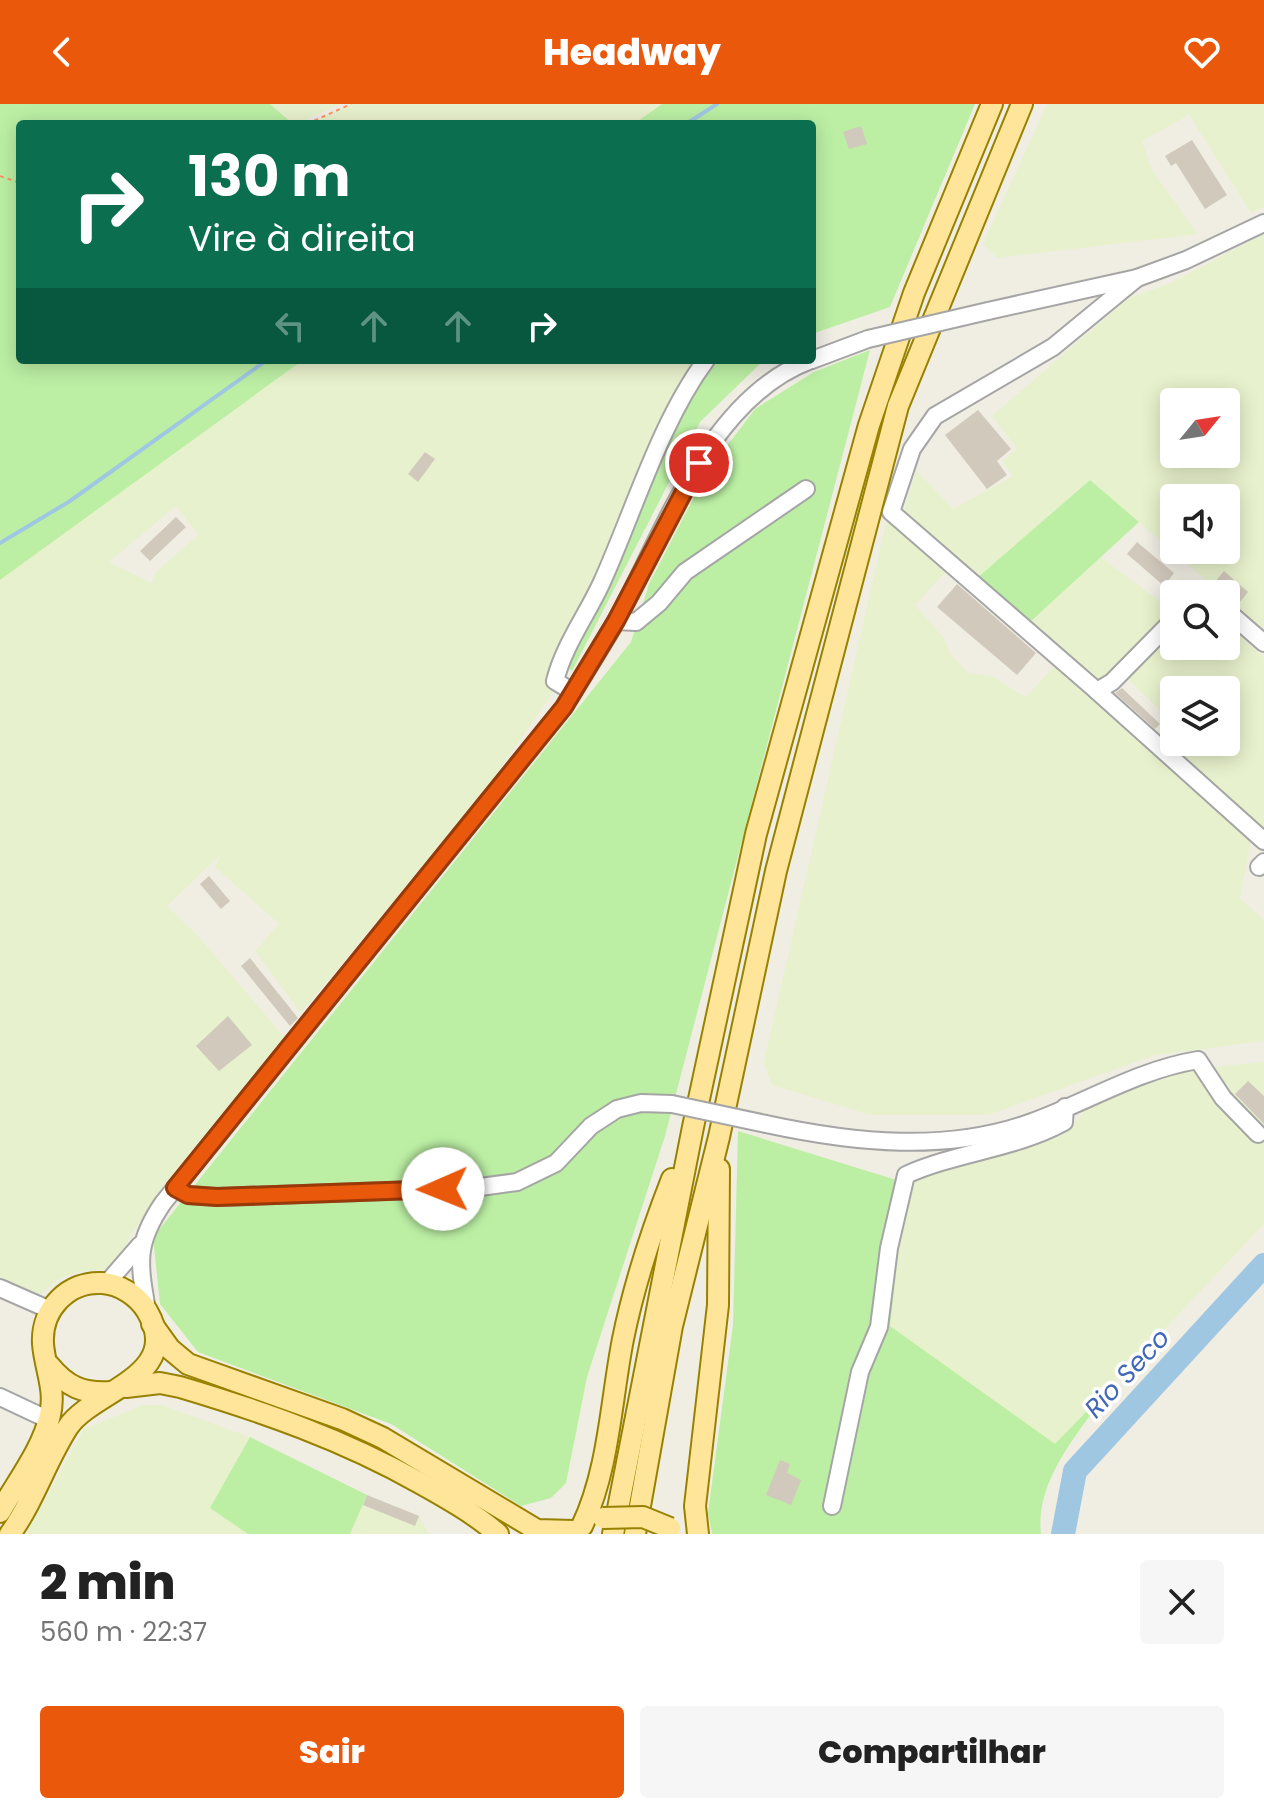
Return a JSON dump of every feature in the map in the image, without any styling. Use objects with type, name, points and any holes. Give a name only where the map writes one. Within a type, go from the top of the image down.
[{"type":"main road","points":[[608,1526],[756,834],[869,425],[914,293],[992,104]]},
{"type":"main road","points":[[635,1534],[672,1326],[719,1137],[776,871],[898,406],[1022,104]]},
{"type":"main road","points":[[575,1530],[595,1495],[623,1336],[646,1251],[693,1127]]},
{"type":"main road","points":[[698,1534],[695,1506],[718,1305],[719,1137]]},
{"type":"main road","points":[[0,1512],[49,1420],[53,1398],[49,1365],[43,1347],[43,1328],[50,1310],[74,1288],[107,1283],[130,1293],[170,1349],[188,1364],[342,1419],[383,1438],[537,1530],[608,1526],[643,1517],[675,1531]]},
{"type":"main road","points":[[10,1534],[69,1426],[85,1409],[140,1375],[149,1360],[154,1342],[149,1317]]},
{"type":"main road","points":[[49,1365],[61,1379],[76,1389],[93,1394],[160,1383],[314,1431],[361,1450],[448,1499],[498,1534]]},
{"type":"street","points":[[816,358],[868,339],[1137,278],[1186,260],[1264,223]]},
{"type":"street","points":[[1137,278],[1116,292],[1087,321],[1053,347],[935,416],[912,449],[891,512],[1264,841]]},
{"type":"street","points":[[1087,321],[1092,289]]},
{"type":"street","points":[[573,692],[555,681],[560,661],[601,585],[661,445],[704,364]]},
{"type":"street","points":[[149,1317],[139,1264],[147,1226],[573,692],[616,621],[676,500],[710,444],[753,397],[806,364]]},
{"type":"street","points":[[616,621],[636,622],[659,603],[685,572],[806,489]]},
{"type":"street","points":[[1240,622],[1264,643]]},
{"type":"street","points":[[1097,691],[1112,682],[1160,633]]},
{"type":"street","points":[[175,1188],[188,1195],[217,1197],[473,1188],[517,1182],[556,1163],[591,1126],[617,1109],[641,1103],[672,1104],[856,1139],[963,1140],[1032,1122],[1120,1082],[1171,1064],[1198,1060],[1223,1098],[1258,1134]]},
{"type":"street","points":[[832,1506],[860,1372],[879,1327],[889,1248],[906,1175],[931,1164],[1038,1137],[1064,1122],[1065,1107]]},
{"type":"street","points":[[107,1283],[141,1243]]},
{"type":"street","points":[[0,1288],[50,1310]]},
{"type":"street","points":[[0,1397],[49,1420]]},
{"type":"path","points":[[316,120],[351,104]]},
{"type":"green space","points":[[0,104],[270,104],[288,120],[16,120],[16,364],[297,364],[0,580]]},
{"type":"green space","points":[[270,104],[341,104],[304,120],[290,120]]},
{"type":"green space","points":[[351,104],[662,104],[640,120],[316,120]]},
{"type":"green space","points":[[662,104],[975,104],[890,307],[816,333],[816,120],[640,120]]},
{"type":"green space","points":[[1047,104],[1264,104],[1264,207],[1251,213],[1189,115],[1142,141],[1152,170],[1198,234],[997,258],[983,244]]},
{"type":"green space","points":[[1264,234],[1264,630],[1240,609],[1240,580],[1206,580],[1187,564],[1240,564],[1240,484],[1160,484],[1160,540],[1090,480],[976,579],[903,514],[916,470],[953,509],[1013,476],[1002,461],[1017,449],[992,416],[1129,298],[1168,284]]},
{"type":"green space","points":[[870,350],[665,1136],[587,1377],[566,1483],[551,1498],[521,1506],[391,1424],[198,1352],[160,1304],[153,1237],[631,642],[649,584],[707,472],[755,409],[814,372]]},
{"type":"green space","points":[[297,364],[693,364],[698,371],[560,661],[547,678],[553,692],[489,785],[301,1013],[255,951],[279,924],[215,867],[221,854],[167,906],[199,937],[286,1039],[132,1233],[118,1262],[109,1269],[78,1272],[57,1280],[38,1296],[27,1297],[0,1282],[0,579]],"holes":[[[176,506],[198,535],[156,572],[152,583],[109,562]]]},
{"type":"green space","points":[[693,364],[760,364],[700,422],[572,671],[560,661],[698,371]]},
{"type":"green space","points":[[1090,480],[1139,522],[1030,622],[976,579]]},
{"type":"green space","points":[[887,518],[946,572],[915,605],[944,638],[950,654],[969,673],[991,676],[1026,697],[1056,664],[1252,835],[1240,898],[1264,920],[1264,1041],[1155,1055],[988,1115],[871,1115],[772,1085],[764,1062]]},
{"type":"green space","points":[[1100,557],[1160,601],[1160,623],[1099,681],[1030,622]]},
{"type":"green space","points":[[1240,637],[1264,657],[1264,832],[1180,756],[1240,756],[1240,676],[1160,676],[1160,710],[1127,678],[1160,645],[1160,660],[1240,660]]},
{"type":"green space","points":[[1264,1062],[1264,1224],[1055,1445],[890,1326],[906,1183],[1063,1135],[1092,1104],[1191,1069]]},
{"type":"green space","points":[[738,1131],[906,1183],[890,1326],[1055,1444],[1115,1382],[1053,1473],[1041,1513],[1041,1534],[712,1534],[708,1513],[733,1325]]},
{"type":"green space","points":[[143,1405],[162,1405],[250,1437],[211,1508],[248,1534],[26,1534],[84,1429]]},
{"type":"green space","points":[[250,1437],[367,1495],[350,1534],[248,1534],[210,1508]]},
{"type":"green space","points":[[367,1495],[419,1516],[429,1534],[350,1534]]},
{"type":"building","points":[[861,126],[867,144],[849,149],[843,132]]},
{"type":"building","points":[[1192,140],[1227,195],[1205,209],[1176,163],[1171,166],[1165,156]]},
{"type":"building","points":[[978,410],[1011,449],[997,461],[1007,475],[987,489],[945,435]]},
{"type":"building","points":[[425,452],[435,459],[418,482],[408,474]]},
{"type":"building","points":[[176,517],[186,527],[150,561],[140,551]]},
{"type":"building","points":[[1137,542],[1174,573],[1169,580],[1160,580],[1160,583],[1127,554]]},
{"type":"building","points":[[1224,571],[1234,580],[1217,580]]},
{"type":"building","points":[[957,584],[1036,653],[1017,675],[937,607]]},
{"type":"building","points":[[1240,585],[1248,592],[1240,602]]},
{"type":"building","points":[[1122,688],[1160,724],[1155,729],[1115,693]]},
{"type":"building","points":[[209,876],[230,901],[221,909],[200,884]]},
{"type":"building","points":[[250,958],[298,1018],[290,1026],[241,966]]},
{"type":"building","points":[[228,1016],[252,1045],[219,1071],[196,1046]]},
{"type":"building","points":[[1248,1081],[1264,1096],[1264,1124],[1235,1094]]},
{"type":"building","points":[[780,1460],[790,1464],[787,1473],[801,1480],[791,1505],[766,1495]]},
{"type":"building","points":[[367,1495],[419,1516],[415,1526],[363,1505]]},
{"type":"waterway","points":[[692,120],[717,104]]},
{"type":"waterway","points":[[0,543],[70,501],[261,364]]},
{"type":"waterway","name":"Rio Seco","points":[[1063,1534],[1075,1471],[1264,1265]]},
{"type":"route","points":[[443,1189],[217,1197],[188,1195],[175,1188],[564,707],[616,621],[676,500],[699,463]]}]
